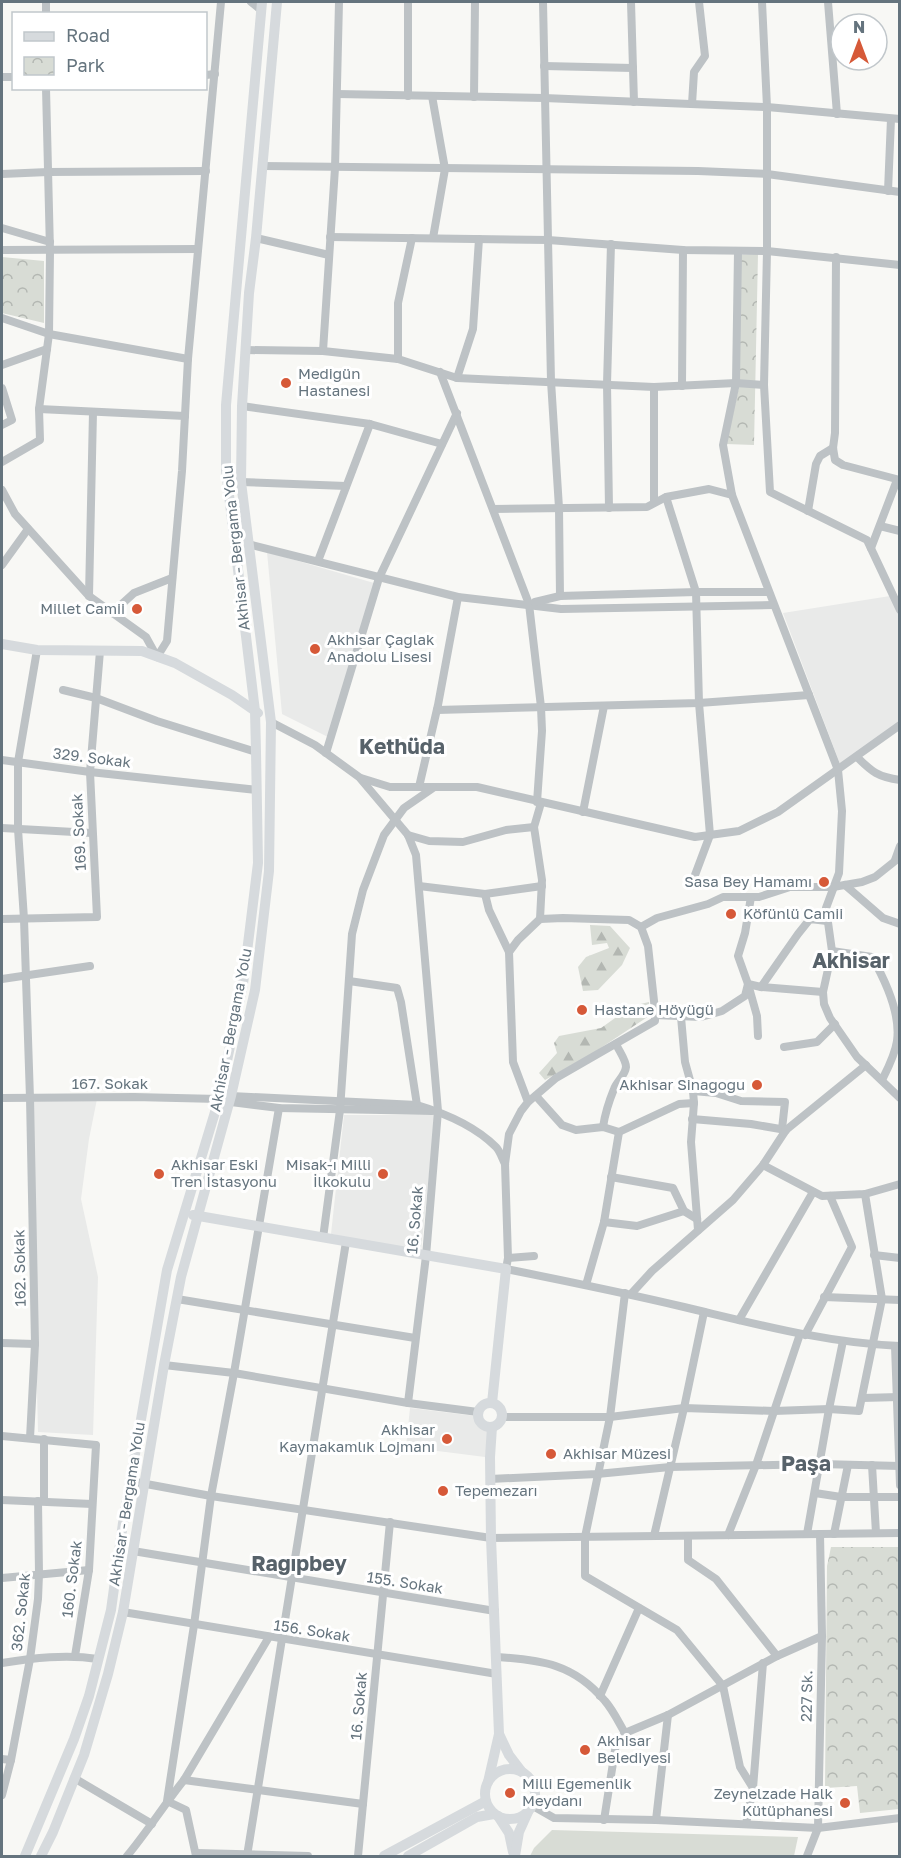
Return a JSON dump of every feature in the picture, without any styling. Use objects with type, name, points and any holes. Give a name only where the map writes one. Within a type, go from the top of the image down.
[{"type":"main road","name":"Akhisar - Bergama Yolu","points":[[41,1857],[53,1832],[98,1711],[123,1612],[177,1299],[255,990],[269,872],[271,722],[241,482],[242,406],[249,293],[277,2]]},
{"type":"main road","name":"Akhisar - Bergama Yolu","points":[[25,1857],[74,1739],[111,1610],[130,1481],[168,1270],[185,1212],[226,1100],[243,984],[258,864],[255,711],[226,470],[226,405],[262,6]]},
{"type":"main road","points":[[2,644],[37,650],[142,651],[175,663],[271,722]]},
{"type":"main road","points":[[185,1212],[426,1256],[507,1264],[492,1403]]},
{"type":"main road","points":[[492,1403],[499,1407],[502,1417],[499,1424],[486,1427],[480,1423],[478,1412],[482,1406],[492,1403]]},
{"type":"main road","points":[[492,1427],[491,1538],[499,1734],[485,1788],[486,1801],[509,1833],[514,1857]]},
{"type":"main road","points":[[499,1734],[509,1755],[522,1772]]},
{"type":"main road","points":[[488,1782],[499,1771],[507,1769],[522,1772],[529,1776],[533,1783],[535,1799],[519,1832],[514,1857]]},
{"type":"main road","points":[[384,1857],[486,1801]]},
{"type":"main road","points":[[408,1857],[477,1817],[496,1815],[513,1819],[530,1809]]},
{"type":"street","points":[[2,490],[15,514],[89,596],[146,637],[157,657],[167,641],[182,471],[188,359],[206,171],[210,75],[221,2]]},
{"type":"street","points":[[251,2],[262,6]]},
{"type":"street","points":[[323,351],[335,168],[339,2]]},
{"type":"street","points":[[408,2],[408,96]]},
{"type":"street","points":[[474,97],[475,2]]},
{"type":"street","points":[[543,2],[550,381],[559,508],[560,596]]},
{"type":"street","points":[[631,2],[634,102]]},
{"type":"street","points":[[692,104],[694,72],[705,56],[699,2]]},
{"type":"street","points":[[762,2],[767,107],[764,384],[770,492],[867,540],[900,610]]},
{"type":"street","points":[[828,2],[837,114]]},
{"type":"street","points":[[544,66],[633,68]]},
{"type":"street","points":[[2,462],[40,440],[39,409],[50,334],[46,90]]},
{"type":"street","points":[[337,94],[544,98],[767,107],[895,119],[888,191]]},
{"type":"street","points":[[432,96],[445,169],[433,238]]},
{"type":"street","points":[[263,166],[698,171],[767,174],[900,192]]},
{"type":"street","points":[[2,174],[206,171]]},
{"type":"street","points":[[2,228],[50,246]]},
{"type":"street","points":[[330,237],[548,240],[683,250],[767,251],[900,265]]},
{"type":"street","points":[[256,238],[329,255]]},
{"type":"street","points":[[398,359],[398,303],[412,238]]},
{"type":"street","points":[[457,378],[474,329],[478,239]]},
{"type":"street","points":[[609,507],[607,384],[611,244]]},
{"type":"street","points":[[2,250],[50,246],[198,249]]},
{"type":"street","points":[[682,386],[683,250]]},
{"type":"street","points":[[738,252],[736,384],[723,444],[732,495],[838,770],[842,811],[840,863],[839,873],[826,908],[832,951],[823,992],[824,1004],[857,1056],[900,1098]]},
{"type":"street","points":[[836,257],[833,448],[835,460],[843,465],[898,480],[871,548]]},
{"type":"street","points":[[2,318],[50,334],[188,359]]},
{"type":"street","points":[[2,365],[47,349]]},
{"type":"street","points":[[245,350],[323,351],[398,359],[457,378],[654,387],[764,384]]},
{"type":"street","points":[[440,372],[529,604],[542,731],[539,802],[534,827],[542,886],[540,919]]},
{"type":"street","points":[[2,387],[12,420],[2,425]]},
{"type":"street","points":[[654,387],[654,501]]},
{"type":"street","points":[[242,406],[370,424],[442,444]]},
{"type":"street","points":[[39,409],[185,417]]},
{"type":"street","points":[[89,596],[93,411]]},
{"type":"street","points":[[326,753],[379,578],[456,413]]},
{"type":"street","points":[[318,561],[370,424]]},
{"type":"street","points":[[808,511],[816,464],[820,456],[833,448]]},
{"type":"street","points":[[241,482],[345,486]]},
{"type":"street","points":[[493,509],[647,507],[666,496],[709,489],[732,495]]},
{"type":"street","points":[[666,496],[696,592],[699,702],[710,835],[695,875]]},
{"type":"street","points":[[880,526],[900,531]]},
{"type":"street","points":[[2,565],[28,529]]},
{"type":"street","points":[[248,544],[458,597],[561,609],[773,605]]},
{"type":"street","points":[[112,613],[134,592],[172,578]]},
{"type":"street","points":[[529,604],[560,596],[768,592]]},
{"type":"street","points":[[419,787],[437,710],[458,597]]},
{"type":"street","name":"162. Sokak","points":[[30,1438],[35,1344],[30,1098],[24,919],[18,829],[18,762],[37,650]]},
{"type":"street","name":"169. Sokak","points":[[2,919],[97,917],[90,772],[100,651]]},
{"type":"street","points":[[63,690],[96,698],[157,721],[256,752]]},
{"type":"street","points":[[437,710],[604,706],[809,695]]},
{"type":"street","points":[[583,812],[604,706]]},
{"type":"street","points":[[271,722],[315,745],[359,777],[408,835],[429,841],[464,842],[506,830],[534,827]]},
{"type":"street","points":[[359,777],[390,787],[477,787],[695,837],[739,831],[778,812],[900,725]]},
{"type":"street","points":[[857,757],[873,773],[900,780]]},
{"type":"street","name":"329. Sokak","points":[[2,760],[257,790]]},
{"type":"street","points":[[323,1238],[340,1106],[352,934],[363,890],[384,835],[404,808],[434,787]]},
{"type":"street","points":[[2,828],[92,834]]},
{"type":"street","name":"16. Sokak","points":[[408,835],[416,855],[438,1111],[426,1256],[408,1403]]},
{"type":"street","points":[[641,927],[657,918],[708,904],[723,897],[759,897],[790,887],[833,887],[862,882],[886,869],[897,858],[900,846]]},
{"type":"street","points":[[845,885],[883,918],[900,924]]},
{"type":"street","points":[[419,886],[485,894],[542,886]]},
{"type":"street","points":[[485,894],[489,910],[509,952],[513,1062],[528,1102]]},
{"type":"street","points":[[751,897],[745,933],[738,956],[758,1016],[758,1036]]},
{"type":"street","points":[[507,1264],[505,1164],[509,1134],[521,1111],[556,1078],[655,1021],[648,946],[641,927],[629,920],[540,919],[509,952]]},
{"type":"street","points":[[760,987],[810,919],[827,921]]},
{"type":"street","points":[[832,951],[872,957],[886,980],[896,1020],[898,1040],[882,1080]]},
{"type":"street","points":[[2,979],[90,966]]},
{"type":"street","points":[[349,981],[397,988],[417,1105]]},
{"type":"street","points":[[748,984],[823,992]]},
{"type":"street","points":[[655,1015],[701,1017],[722,1011],[745,996],[748,984]]},
{"type":"street","points":[[681,1017],[682,1048],[694,1103],[691,1142],[698,1230]]},
{"type":"street","points":[[784,1047],[817,1042],[835,1024]]},
{"type":"street","points":[[603,1127],[614,1088],[623,1075],[626,1065],[616,1044]]},
{"type":"street","points":[[753,1788],[740,1767],[723,1686],[677,1630],[585,1576],[585,1537],[610,1417],[628,1294],[733,1200],[764,1165],[784,1130],[866,1065]]},
{"type":"street","points":[[693,1091],[741,1101],[785,1102],[784,1130]]},
{"type":"street","points":[[536,1096],[562,1125],[576,1130],[603,1127],[619,1132],[680,1104],[694,1103]]},
{"type":"street","name":"167. Sokak","points":[[2,1098],[134,1097],[226,1100]]},
{"type":"street","points":[[226,1100],[438,1111]]},
{"type":"street","points":[[226,1100],[279,1108],[417,1105],[438,1111],[472,1129],[498,1148],[505,1164]]},
{"type":"street","points":[[168,1801],[211,1496],[279,1108]]},
{"type":"street","points":[[692,1119],[784,1130]]},
{"type":"street","points":[[586,1285],[604,1222],[619,1132]]},
{"type":"street","points":[[764,1165],[822,1196],[865,1194],[900,1184]]},
{"type":"street","points":[[611,1177],[673,1188],[684,1211],[697,1219]]},
{"type":"street","points":[[739,1320],[813,1192]]},
{"type":"street","points":[[502,1417],[610,1417],[684,1408],[859,1411],[882,1299],[865,1194]]},
{"type":"street","points":[[728,1535],[756,1465],[802,1335],[852,1247],[830,1196]]},
{"type":"street","points":[[604,1222],[637,1226],[684,1211]]},
{"type":"street","points":[[247,1856],[346,1242]]},
{"type":"street","points":[[874,1255],[900,1257]]},
{"type":"street","points":[[507,1264],[534,1256]]},
{"type":"street","points":[[507,1264],[586,1285],[802,1335],[897,1346],[900,1485]]},
{"type":"street","points":[[824,1297],[900,1300]]},
{"type":"street","points":[[177,1299],[415,1338]]},
{"type":"street","points":[[654,1536],[704,1311]]},
{"type":"street","points":[[807,1534],[843,1341]]},
{"type":"street","points":[[2,1343],[35,1344]]},
{"type":"street","points":[[164,1365],[234,1373],[408,1403],[478,1412]]},
{"type":"street","points":[[862,1398],[898,1397]]},
{"type":"street","points":[[2,1436],[44,1439]]},
{"type":"street","name":"362. Sokak","points":[[12,1761],[30,1659],[39,1574],[44,1439]]},
{"type":"street","name":"160. Sokak","points":[[44,1439],[96,1445],[89,1570],[75,1656]]},
{"type":"street","points":[[490,1479],[597,1474],[670,1467],[820,1464],[899,1466]]},
{"type":"street","points":[[834,1534],[848,1465]]},
{"type":"street","points":[[873,1465],[876,1533]]},
{"type":"street","points":[[130,1481],[211,1496],[491,1538],[900,1533]]},
{"type":"street","points":[[815,1493],[841,1497],[900,1497]]},
{"type":"street","points":[[2,1500],[92,1504]]},
{"type":"street","name":"16. Sokak","points":[[358,1857],[390,1522]]},
{"type":"street","name":"227 Sk.","points":[[807,1857],[818,1828],[822,1636],[820,1534]]},
{"type":"street","points":[[688,1536],[688,1560],[716,1579],[777,1656]]},
{"type":"street","name":"155. Sokak","points":[[133,1551],[495,1611]]},
{"type":"street","points":[[2,1578],[89,1570]]},
{"type":"street","points":[[600,1696],[639,1608]]},
{"type":"street","name":"156. Sokak","points":[[123,1612],[497,1674]]},
{"type":"street","points":[[604,1820],[616,1744],[625,1733],[668,1715],[777,1656],[822,1636]]},
{"type":"street","points":[[127,1857],[184,1780],[269,1637]]},
{"type":"street","points":[[2,1664],[30,1659],[75,1656],[98,1659]]},
{"type":"street","points":[[496,1657],[531,1659],[557,1665],[583,1679],[606,1702],[625,1733]]},
{"type":"street","points":[[746,1824],[753,1788],[763,1664]]},
{"type":"street","points":[[656,1820],[668,1715]]},
{"type":"street","points":[[2,1759],[12,1761],[2,1795]]},
{"type":"street","points":[[74,1778],[152,1824]]},
{"type":"street","points":[[184,1780],[363,1804]]},
{"type":"street","points":[[168,1801],[186,1810],[196,1855],[308,1857]]},
{"type":"street","points":[[530,1809],[554,1818],[656,1820],[818,1828],[900,1818]]},
{"type":"shaded area","name":"Akhisar Çağlak Anadolu Lisesi","points":[[267,552],[374,583],[328,737],[282,714]]},
{"type":"shaded area","points":[[890,596],[899,616],[899,722],[840,764],[783,613]]},
{"type":"shaded area","points":[[30,1098],[97,1099],[81,1199],[98,1277],[93,1435],[38,1432]]},
{"type":"shaded area","name":"Misak-ı Milli İlkokulu","points":[[344,1115],[435,1115],[421,1252],[331,1234]]},
{"type":"shaded area","name":"Akhisar Kaymakamlık Lojmanı","points":[[410,1408],[476,1416],[478,1425],[489,1431],[485,1457],[406,1447]]},
{"type":"green space","points":[[758,254],[754,445],[726,444],[739,387],[741,255]]},
{"type":"green space","points":[[2,257],[44,261],[44,323],[2,313]]},
{"type":"green space","points":[[590,925],[610,926],[630,948],[622,965],[598,990],[583,991],[578,967],[586,957],[609,948],[607,943],[592,945]]},
{"type":"green space","points":[[649,1002],[649,1016],[593,1053],[545,1080],[539,1073],[557,1053],[554,1043],[559,1036],[601,1028],[632,1006]]},
{"type":"green space","points":[[831,1547],[899,1547],[899,1809],[860,1813],[857,1786],[825,1788],[827,1566]]},
{"type":"green space","points":[[552,1830],[798,1837],[794,1856],[530,1856],[534,1848]]},
{"type":"place","name":"Medigün Hastanesi","points":[[286,383]]},
{"type":"place","name":"Millet Camii","points":[[137,609]]},
{"type":"place","name":"Akhisar Çağlak Anadolu Lisesi","points":[[315,649]]},
{"type":"place","name":"Sasa Bey Hamamı","points":[[824,882]]},
{"type":"place","name":"Köfünlü Camii","points":[[731,914]]},
{"type":"place","name":"Hastane Höyüğü","points":[[582,1010]]},
{"type":"place","name":"Akhisar Sinagogu","points":[[757,1085]]},
{"type":"place","name":"Akhisar Eski Tren İstasyonu","points":[[159,1174]]},
{"type":"place","name":"Misak-ı Milli İlkokulu","points":[[383,1174]]},
{"type":"place","name":"Akhisar Kaymakamlık Lojmanı","points":[[447,1439]]},
{"type":"place","name":"Akhisar Müzesi","points":[[551,1454]]},
{"type":"place","name":"Tepemezarı","points":[[443,1491]]},
{"type":"place","name":"Akhisar Belediyesi","points":[[585,1750]]},
{"type":"place","name":"Milli Egemenlik Meydanı","points":[[510,1793]]},
{"type":"place","name":"Zeynelzade Halk Kütüphanesi","points":[[845,1803]]},
{"type":"district","name":"Kethüda","points":[[402,747]]},
{"type":"district","name":"Akhisar","points":[[851,961]]},
{"type":"district","name":"Paşa","points":[[806,1464]]},
{"type":"district","name":"Ragıpbey","points":[[299,1564]]}]
